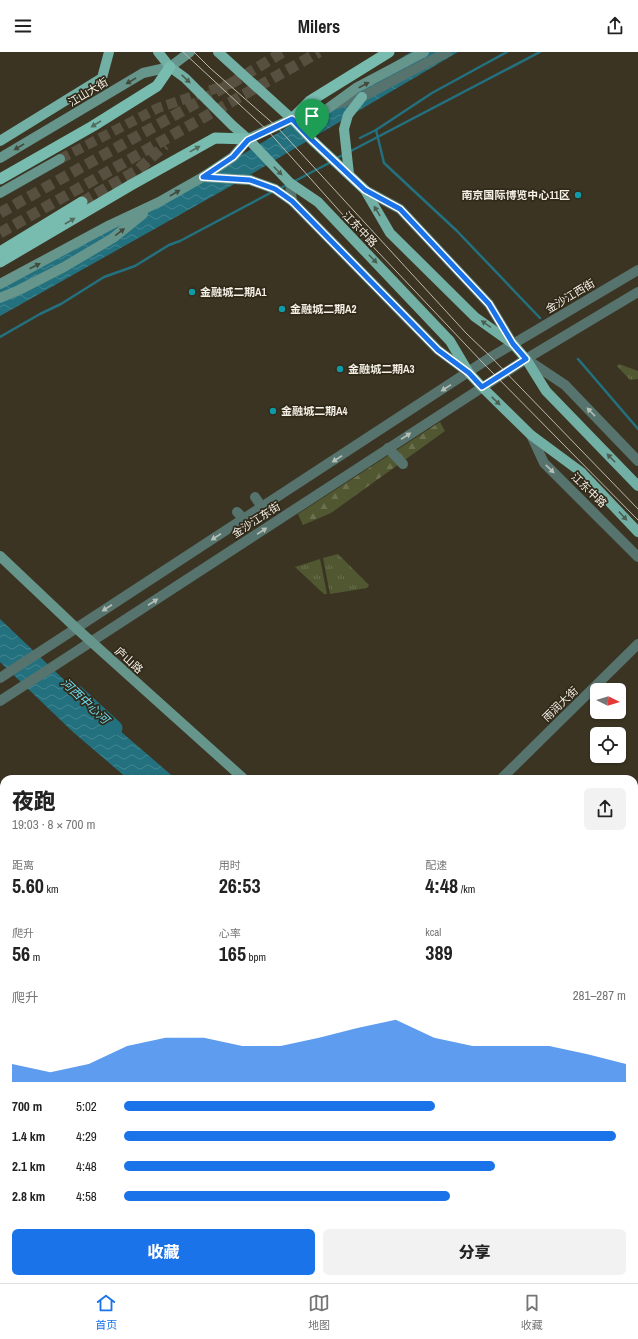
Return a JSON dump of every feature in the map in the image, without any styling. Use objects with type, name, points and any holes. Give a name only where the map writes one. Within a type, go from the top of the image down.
[{"type":"highway","points":[[292,119],[310,101],[389,52]]},
{"type":"highway","points":[[0,180],[94,126],[156,86],[170,67]]},
{"type":"highway","points":[[0,262],[131,185],[215,138],[248,140]]},
{"type":"highway","points":[[0,252],[82,202]]},
{"type":"main road","points":[[0,142],[102,78],[110,52]]},
{"type":"main road","name":"江东中路","points":[[158,52],[170,67],[185,78],[290,183],[318,202],[450,341],[469,373],[482,387],[531,435],[581,472],[638,532]]},
{"type":"main road","name":"江山大街","points":[[0,158],[143,73],[170,67],[190,52]]},
{"type":"main road","name":"江东中路","points":[[218,52],[292,119],[365,190],[390,233],[476,317],[513,344],[526,359],[546,391],[638,486]]},
{"type":"main road","points":[[0,284],[159,202],[203,177],[233,157],[248,140],[292,119],[323,112],[356,88],[424,52]]},
{"type":"main road","points":[[349,174],[344,129],[348,115],[362,97]]},
{"type":"main road","points":[[0,193],[60,159]]},
{"type":"main road","points":[[203,177],[250,180],[275,189],[292,201]]},
{"type":"main road","points":[[0,298],[64,267],[112,238],[159,202]]},
{"type":"main road","name":"庐山路","points":[[0,556],[76,628],[240,775]]},
{"type":"street","points":[[334,105],[362,97],[447,52]]},
{"type":"street","points":[[290,183],[292,201],[438,350],[469,373]]},
{"type":"street","name":"江东中路","points":[[365,190],[400,209],[489,304],[513,344]]},
{"type":"street","name":"金沙江西街","points":[[513,344],[638,270]]},
{"type":"street","points":[[526,359],[638,292]]},
{"type":"street","name":"金沙江东街","points":[[0,678],[240,516],[262,507],[513,344]]},
{"type":"street","name":"江东中路","points":[[526,359],[566,385],[638,461]]},
{"type":"street","name":"金沙江东街","points":[[0,701],[526,359]]},
{"type":"street","name":"江东中路","points":[[531,435],[544,463],[638,557]]},
{"type":"street","points":[[388,448],[403,464]]},
{"type":"street","points":[[255,497],[262,507]]},
{"type":"street","name":"雨润大街","points":[[505,775],[638,645]]},
{"type":"green space","points":[[619,364],[638,371],[638,379],[630,380],[617,366]]},
{"type":"green space","points":[[440,422],[445,431],[331,513],[303,525],[298,514]]},
{"type":"green space","points":[[338,554],[369,585],[367,588],[330,594],[323,558]]},
{"type":"green space","points":[[320,559],[327,594],[324,594],[295,567]]},
{"type":"water","points":[[411,52],[458,52],[238,182],[0,316],[0,287],[225,165]]},
{"type":"water","points":[[0,619],[98,712],[171,775],[123,775],[73,732],[0,662]]},
{"type":"waterway","points":[[507,52],[432,93],[376,130],[384,163],[457,231],[540,318]]},
{"type":"waterway","points":[[349,152],[540,52]]},
{"type":"waterway","points":[[360,138],[376,130]]},
{"type":"waterway","points":[[335,159],[345,154]]},
{"type":"waterway","points":[[293,182],[331,162]]},
{"type":"waterway","points":[[279,189],[288,184]]},
{"type":"waterway","points":[[0,337],[61,304],[104,277],[135,266],[169,245],[180,241],[274,191]]},
{"type":"waterway","points":[[578,359],[638,429]]},
{"type":"waterway","name":"河西中心河","points":[[77,693],[115,728]]},
{"type":"tunnel","points":[[0,213],[232,83],[283,52]]},
{"type":"tunnel","points":[[0,233],[319,52]]},
{"type":"tunnel","points":[[60,159],[158,108],[232,83]]},
{"type":"tunnel","points":[[82,202],[139,169],[165,145]]},
{"type":"tram line","points":[[183,52],[268,131],[343,215],[483,363],[638,520]]},
{"type":"tram line","points":[[194,52],[277,127],[466,333],[638,509]]},
{"type":"place","name":"南京国际博览中心11区","points":[[578,195]]},
{"type":"place","name":"金融城二期A1","points":[[192,292]]},
{"type":"place","name":"金融城二期A2","points":[[282,309]]},
{"type":"place","name":"金融城二期A3","points":[[340,369]]},
{"type":"place","name":"金融城二期A4","points":[[273,411]]},
{"type":"route","points":[[292,119],[312,140],[365,190],[400,209],[489,304],[513,344],[526,359],[482,387],[469,373],[438,350],[292,201],[275,189],[250,180],[203,177],[233,157],[248,140],[292,119]]}]
